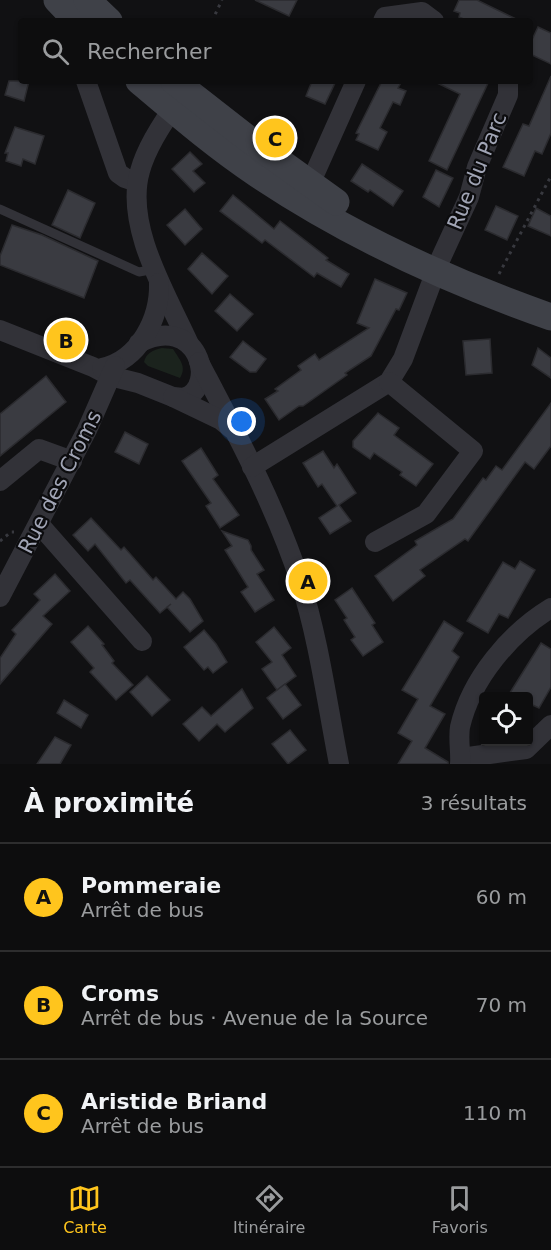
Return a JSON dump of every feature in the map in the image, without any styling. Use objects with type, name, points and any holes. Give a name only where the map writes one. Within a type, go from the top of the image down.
[{"type":"main road","points":[[74,12],[97,18]]},
{"type":"main road","points":[[148,84],[177,94],[382,232],[437,266],[496,284],[551,305]]},
{"type":"main road","points":[[177,94],[258,175],[375,242],[437,266],[551,317]]},
{"type":"street","points":[[384,18],[422,12],[430,18]]},
{"type":"street","points":[[87,84],[118,173],[137,182]]},
{"type":"street","points":[[310,184],[355,84]]},
{"type":"street","name":"Rue du Parc","points":[[389,382],[403,359],[437,266],[469,197],[477,167],[508,94],[508,84]]},
{"type":"street","points":[[177,94],[143,160],[137,182],[137,212],[140,228],[157,273],[189,344],[221,403],[272,508],[300,582],[309,615],[339,764]]},
{"type":"street","points":[[107,370],[124,360],[150,328],[157,312],[159,296],[157,273]]},
{"type":"street","points":[[0,330],[174,397],[221,420],[232,429]]},
{"type":"street","points":[[138,383],[131,375],[129,365],[136,347],[165,335],[180,338],[189,344]]},
{"type":"street","points":[[174,397],[187,398],[197,388],[201,376],[199,362]]},
{"type":"street","name":"Rue des Croms","points":[[0,597],[72,461],[107,370]]},
{"type":"street","points":[[252,467],[389,382],[473,452],[426,514],[375,542]]},
{"type":"street","points":[[0,481],[39,449],[72,461]]},
{"type":"street","points":[[39,524],[142,641]]},
{"type":"street","points":[[551,608],[528,622],[483,673],[466,705],[460,730],[460,761],[526,749],[551,725]]},
{"type":"lane","points":[[0,209],[139,272],[157,273]]},
{"type":"path","points":[[213,18],[222,0]]},
{"type":"path","points":[[496,284],[498,275],[551,176]]},
{"type":"shaded area","points":[[162,348],[173,349],[180,360],[183,370],[180,378],[148,366],[144,362],[150,352]]},
{"type":"building","points":[[255,0],[297,0],[289,16]]},
{"type":"building","points":[[459,0],[477,0],[514,18],[461,18],[459,17],[460,13],[454,11]]},
{"type":"building","points":[[538,27],[551,33],[551,64],[533,55],[533,38]]},
{"type":"building","points":[[551,76],[551,133],[542,154],[535,151],[524,176],[503,167],[523,124],[529,126]]},
{"type":"building","points":[[9,81],[28,84],[24,101],[5,95]]},
{"type":"building","points":[[311,84],[335,84],[325,104],[306,96]]},
{"type":"building","points":[[380,84],[400,84],[398,88],[406,91],[400,105],[393,102],[380,128],[387,132],[378,150],[356,140],[359,134],[356,133]]},
{"type":"building","points":[[439,84],[488,84],[447,170],[429,161],[460,94]]},
{"type":"building","points":[[15,127],[44,136],[35,164],[23,159],[21,166],[6,161],[8,153],[5,153]]},
{"type":"building","points":[[190,152],[202,164],[193,171],[205,183],[194,192],[172,169]]},
{"type":"building","points":[[362,164],[403,191],[393,206],[370,190],[368,192],[351,181]]},
{"type":"building","points":[[436,170],[453,178],[439,207],[423,197]]},
{"type":"building","points":[[68,190],[95,203],[80,238],[52,225]]},
{"type":"building","points":[[233,195],[274,229],[280,221],[328,258],[326,260],[349,274],[341,287],[317,273],[314,277],[265,240],[262,243],[220,211]]},
{"type":"building","points":[[496,206],[518,216],[507,240],[485,230]]},
{"type":"building","points":[[536,208],[551,216],[551,236],[528,226]]},
{"type":"building","points":[[185,209],[202,229],[185,245],[167,225]]},
{"type":"building","points":[[12,225],[42,235],[98,261],[84,298],[0,265],[0,256]]},
{"type":"building","points":[[202,253],[228,276],[212,294],[188,269]]},
{"type":"building","points":[[375,279],[407,293],[371,356],[303,406],[299,406],[279,420],[265,399],[278,391],[275,389],[301,370],[298,366],[315,354],[319,360],[369,328],[357,323]]},
{"type":"building","points":[[230,294],[253,314],[237,331],[215,311]]},
{"type":"building","points":[[490,339],[492,373],[466,375],[463,341]]},
{"type":"building","points":[[243,341],[266,359],[256,372],[250,372],[230,357]]},
{"type":"building","points":[[538,348],[551,358],[551,378],[532,365]]},
{"type":"building","points":[[46,376],[66,402],[0,456],[0,414]]},
{"type":"building","points":[[551,403],[551,446],[534,469],[525,462],[468,541],[465,539],[420,570],[425,576],[393,601],[375,576],[417,545],[415,541],[453,519],[483,478],[486,480],[496,466],[502,470]]},
{"type":"building","points":[[378,413],[399,428],[394,435],[433,464],[416,486],[400,475],[402,472],[374,453],[370,459],[353,447],[353,441]]},
{"type":"building","points":[[125,432],[148,444],[139,464],[115,452]]},
{"type":"building","points":[[201,448],[218,475],[213,479],[239,515],[220,528],[206,506],[211,503],[182,461]]},
{"type":"building","points":[[323,451],[334,468],[337,464],[356,493],[339,505],[351,521],[330,534],[319,518],[337,506],[322,484],[318,487],[303,463]]},
{"type":"building","points":[[91,518],[121,550],[124,547],[153,580],[156,577],[176,599],[183,592],[203,621],[190,632],[167,607],[160,613],[130,580],[126,583],[95,544],[88,551],[73,535]]},
{"type":"building","points":[[222,531],[248,540],[251,550],[264,570],[257,574],[274,600],[255,612],[241,592],[248,587],[225,550],[232,546]]},
{"type":"building","points":[[520,561],[535,570],[508,618],[499,614],[488,633],[467,621],[503,562],[515,569]]},
{"type":"building","points":[[55,574],[70,591],[43,616],[52,624],[0,684],[0,658],[16,634],[12,630],[40,600],[34,594]]},
{"type":"building","points":[[352,588],[375,623],[372,625],[383,642],[363,656],[351,640],[355,637],[344,620],[347,618],[335,600]]},
{"type":"building","points":[[444,621],[463,633],[452,651],[459,657],[430,706],[445,714],[425,748],[448,764],[398,764],[412,741],[398,733],[418,699],[402,690]]},
{"type":"building","points":[[88,626],[104,644],[102,645],[114,661],[112,663],[133,685],[116,700],[90,672],[94,668],[71,642]]},
{"type":"building","points":[[274,627],[291,648],[282,655],[296,676],[277,690],[262,669],[272,662],[256,642]]},
{"type":"building","points":[[204,630],[227,662],[213,673],[208,667],[204,670],[184,647]]},
{"type":"building","points":[[541,643],[551,649],[551,687],[539,708],[533,705],[533,692],[510,692]]},
{"type":"building","points":[[147,676],[170,700],[152,716],[130,692]]},
{"type":"building","points":[[285,684],[301,705],[283,719],[267,698]]},
{"type":"building","points":[[242,689],[253,708],[225,732],[217,724],[199,741],[183,724],[202,707],[211,716]]},
{"type":"building","points":[[64,700],[88,715],[81,728],[57,713]]},
{"type":"building","points":[[290,730],[306,750],[288,764],[272,744]]},
{"type":"building","points":[[55,737],[71,745],[60,764],[37,764]]},
{"type":"place","name":"Aristide Briand","points":[[275,138]]},
{"type":"place","name":"Croms","points":[[66,340]]},
{"type":"place","name":"Pommeraie","points":[[308,581]]}]
